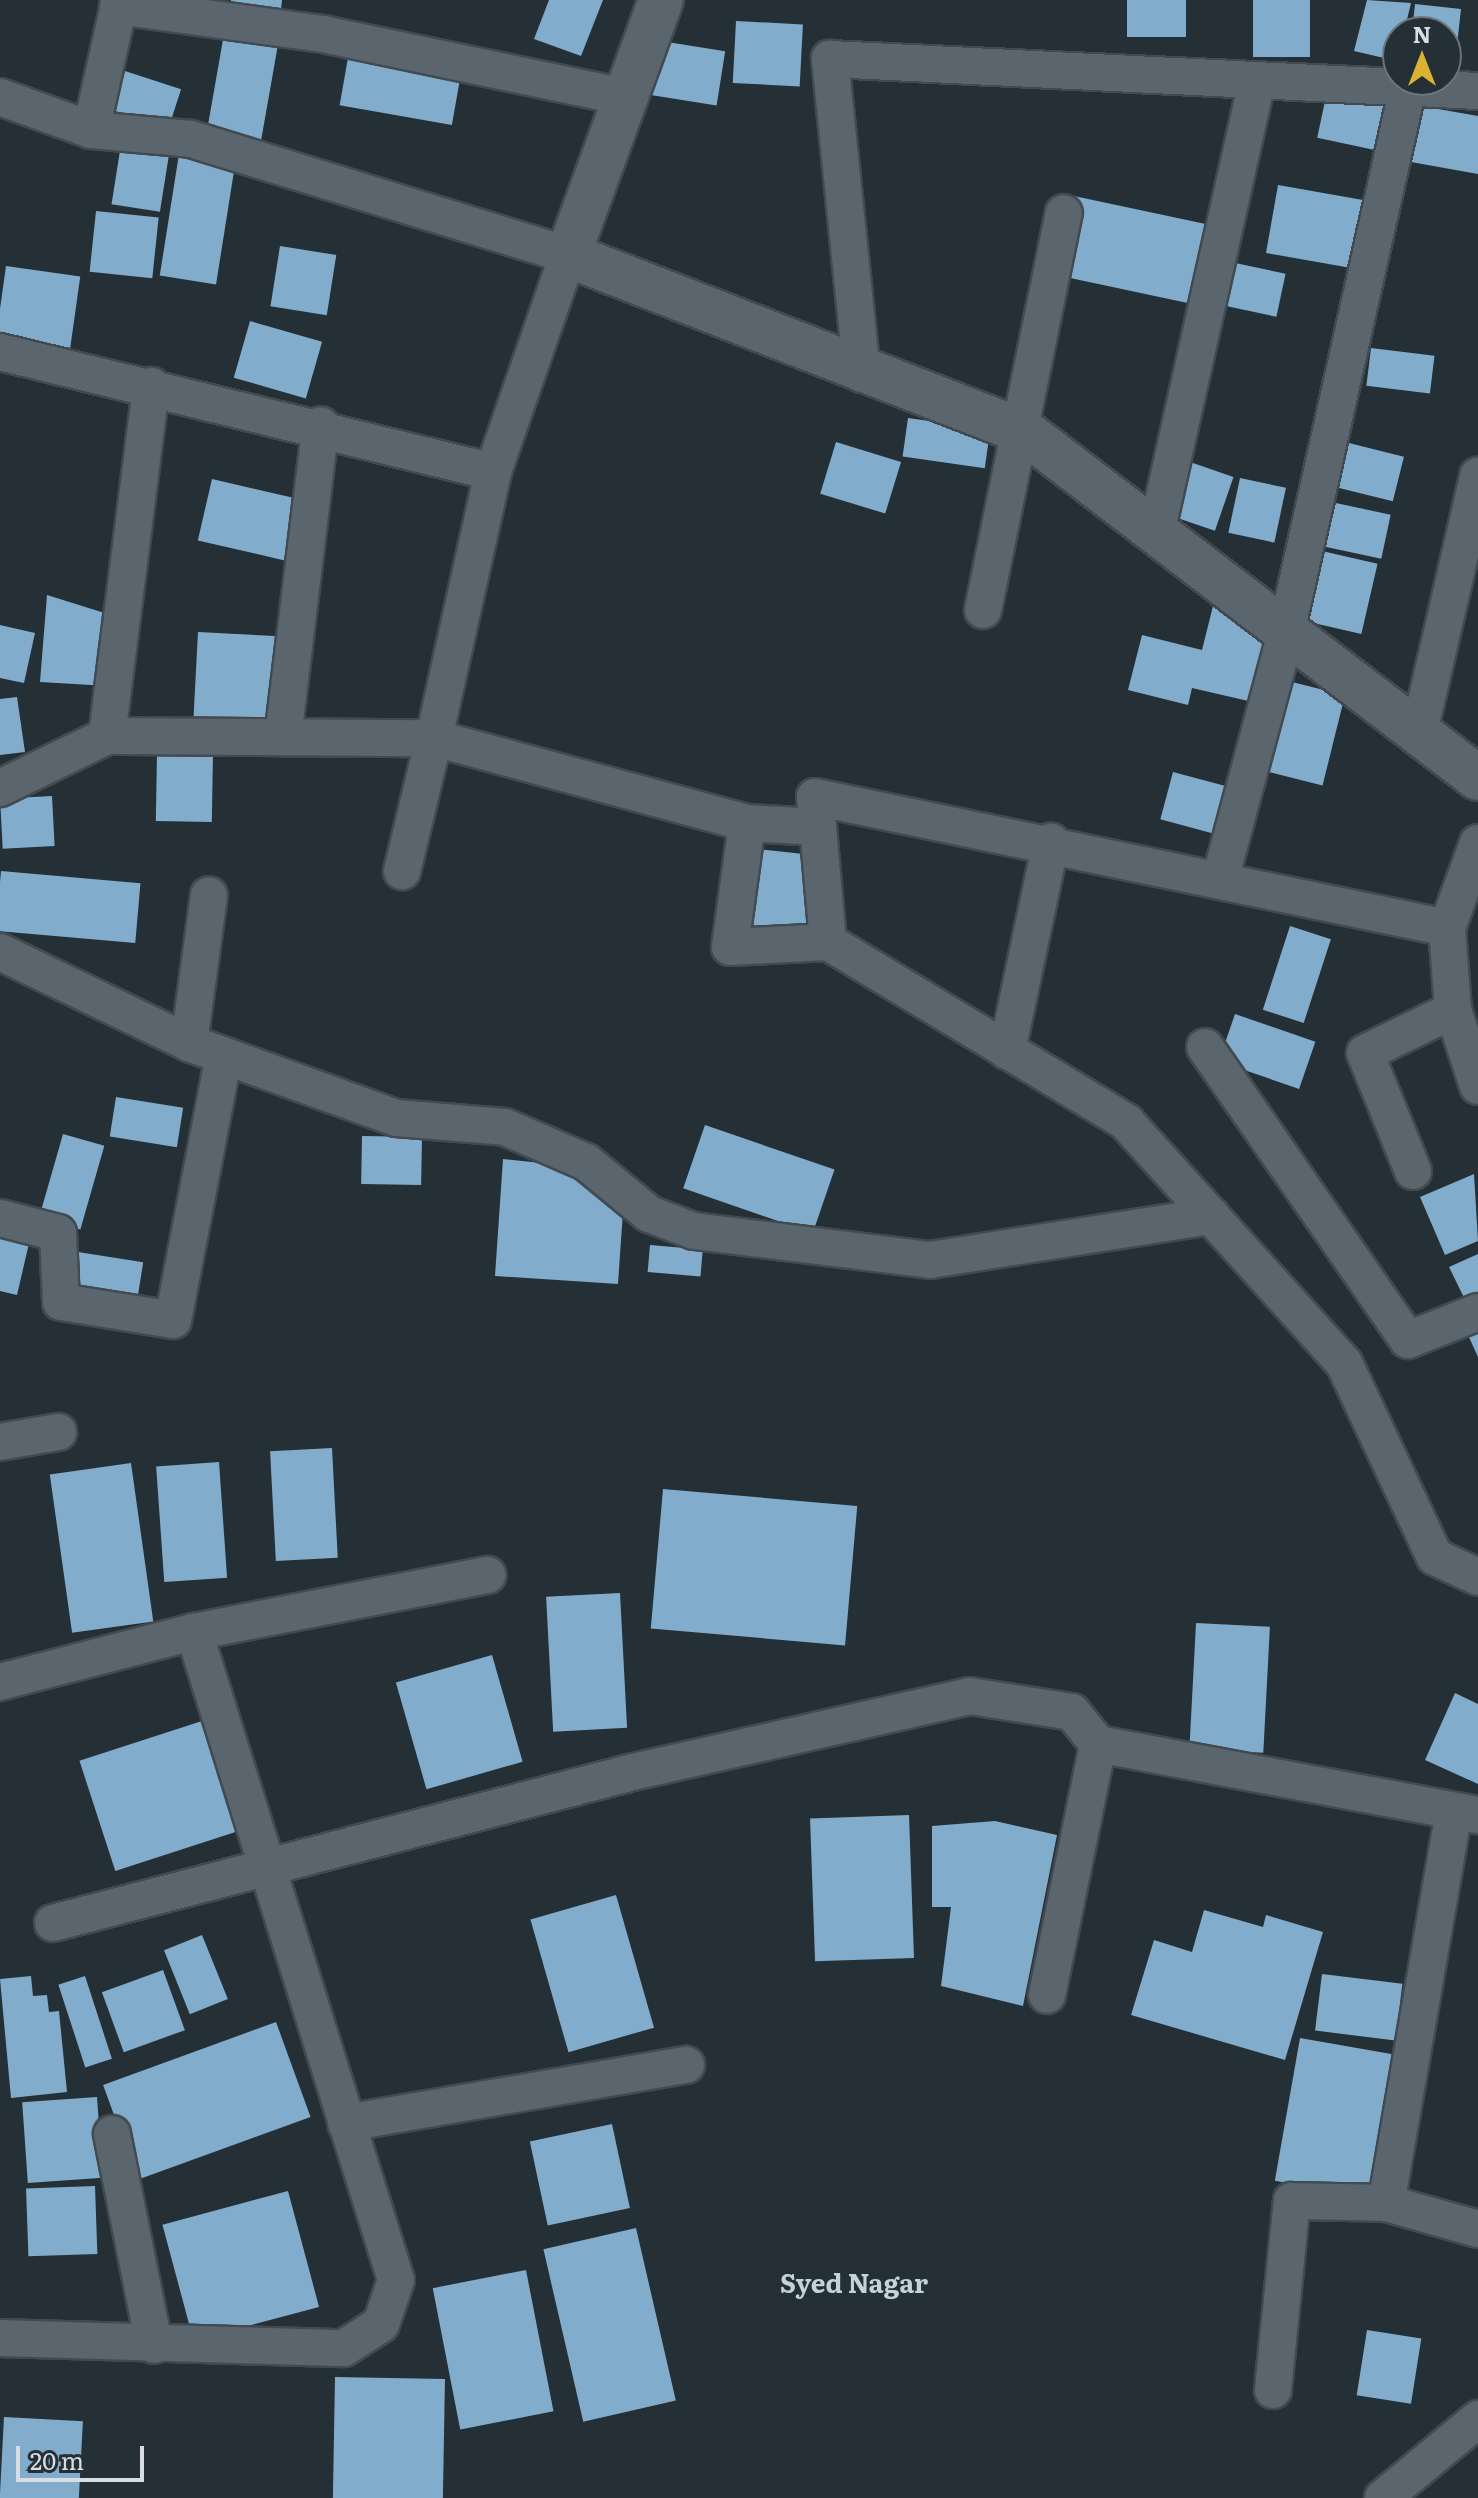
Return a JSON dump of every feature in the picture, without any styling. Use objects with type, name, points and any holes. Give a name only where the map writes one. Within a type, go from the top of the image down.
[{"type":"street","points":[[402,871],[493,472],[568,255],[629,98],[661,0]]},
{"type":"street","points":[[91,130],[119,3],[323,34],[629,98]]},
{"type":"street","points":[[862,374],[830,59],[1257,83],[1382,86]]},
{"type":"street","points":[[1157,529],[1257,83]]},
{"type":"street","points":[[1221,876],[1285,637],[1406,96]]},
{"type":"street","points":[[0,97],[91,130],[191,139],[568,255],[862,374],[1025,432],[1157,529],[1285,637],[1420,728],[1478,778]]},
{"type":"street","points":[[983,610],[1025,432],[1064,213]]},
{"type":"street","points":[[0,352],[321,425],[493,472]]},
{"type":"street","points":[[107,736],[151,386]]},
{"type":"street","points":[[283,737],[321,425]]},
{"type":"street","points":[[1420,728],[1478,476]]},
{"type":"street","points":[[0,788],[107,736],[434,738],[747,823],[818,827]]},
{"type":"street","points":[[828,942],[815,797],[1221,876],[1447,928]]},
{"type":"street","points":[[747,823],[730,947],[828,942],[1126,1122],[1344,1363],[1435,1557],[1478,1577]]},
{"type":"street","points":[[1007,1051],[1051,842]]},
{"type":"street","points":[[1478,843],[1447,928],[1453,1010],[1478,1086]]},
{"type":"street","points":[[189,1043],[209,895]]},
{"type":"street","points":[[0,952],[189,1043],[396,1118],[505,1127],[586,1162],[649,1214],[694,1231],[930,1260],[1212,1216]]},
{"type":"street","points":[[1413,1171],[1365,1053],[1453,1010]]},
{"type":"street","points":[[1205,1047],[1408,1340],[1478,1312]]},
{"type":"street","points":[[0,1218],[58,1233],[61,1302],[173,1320],[224,1056]]},
{"type":"street","points":[[0,1442],[58,1432]]},
{"type":"street","points":[[0,1682],[194,1632],[488,1575]]},
{"type":"street","points":[[0,2338],[154,2345],[344,2348],[381,2324],[396,2280],[346,2123],[272,1866],[194,1632]]},
{"type":"street","points":[[53,1923],[272,1866],[970,1696],[1072,1712],[1098,1744],[1466,1813],[1386,2203]]},
{"type":"street","points":[[1047,1995],[1098,1744]]},
{"type":"street","points":[[346,2123],[686,2065]]},
{"type":"street","points":[[112,2134],[154,2345]]},
{"type":"street","points":[[1273,2390],[1292,2201],[1386,2203],[1478,2229]]},
{"type":"street","points":[[1383,2498],[1478,2419]]},
{"type":"building","points":[[231,0],[282,0],[280,19],[229,12]]},
{"type":"building","points":[[549,0],[603,0],[581,56],[534,39]]},
{"type":"building","points":[[1127,0],[1186,0],[1186,37],[1127,37]]},
{"type":"building","points":[[1253,0],[1310,0],[1310,57],[1253,57]]},
{"type":"building","points":[[1367,0],[1411,3],[1408,16],[1382,16],[1382,58],[1354,51]]},
{"type":"building","points":[[1415,4],[1461,9],[1460,16],[1414,16]]},
{"type":"building","points":[[736,21],[803,25],[800,86],[733,83]]},
{"type":"building","points":[[224,34],[278,44],[260,147],[206,137]]},
{"type":"building","points":[[661,41],[725,51],[717,105],[652,95]]},
{"type":"building","points":[[349,52],[461,72],[452,125],[340,105]]},
{"type":"building","points":[[125,71],[181,89],[168,128],[112,110]]},
{"type":"building","points":[[1328,87],[1387,99],[1376,150],[1317,138]]},
{"type":"building","points":[[1421,106],[1478,116],[1478,174],[1411,162]]},
{"type":"building","points":[[122,138],[170,146],[160,212],[112,204]]},
{"type":"building","points":[[179,154],[235,163],[216,284],[160,275]]},
{"type":"building","points":[[1278,185],[1372,201],[1360,269],[1266,253]]},
{"type":"building","points":[[1074,196],[1214,226],[1197,305],[1057,275]]},
{"type":"building","points":[[96,211],[159,218],[152,278],[90,272]]},
{"type":"building","points":[[280,246],[336,255],[327,315],[270,306]]},
{"type":"building","points":[[1221,260],[1286,274],[1276,317],[1212,303]]},
{"type":"building","points":[[6,266],[80,276],[70,348],[0,338],[0,309]]},
{"type":"building","points":[[250,321],[322,342],[306,398],[234,378]]},
{"type":"building","points":[[1371,348],[1435,356],[1430,394],[1366,386]]},
{"type":"building","points":[[908,418],[990,430],[985,468],[903,457]]},
{"type":"building","points":[[1337,440],[1404,457],[1393,501],[1326,485]]},
{"type":"building","points":[[836,442],[901,462],[885,514],[820,494]]},
{"type":"building","points":[[1190,462],[1233,477],[1215,531],[1171,516]]},
{"type":"building","points":[[1240,478],[1286,488],[1274,543],[1228,533]]},
{"type":"building","points":[[212,479],[300,499],[286,561],[198,540]]},
{"type":"building","points":[[1331,502],[1391,515],[1381,559],[1322,546]]},
{"type":"building","points":[[1322,551],[1378,564],[1361,634],[1306,621]]},
{"type":"building","points":[[47,595],[111,615],[108,686],[40,682]]},
{"type":"building","points":[[1215,598],[1272,640],[1257,703],[1192,688],[1188,705],[1128,690],[1142,635],[1202,650]]},
{"type":"building","points":[[0,625],[35,633],[24,683],[0,678]]},
{"type":"building","points":[[198,632],[286,637],[281,731],[193,727]]},
{"type":"building","points":[[1280,679],[1345,695],[1323,785],[1258,769]]},
{"type":"building","points":[[17,697],[25,752],[0,755],[0,699]]},
{"type":"building","points":[[157,753],[213,754],[212,822],[156,821]]},
{"type":"building","points":[[1173,772],[1238,789],[1225,837],[1160,819]]},
{"type":"building","points":[[52,796],[55,846],[3,849],[0,799]]},
{"type":"building","points":[[747,848],[818,855],[809,938],[738,931]]},
{"type":"building","points":[[1,871],[140,883],[135,943],[0,931]]},
{"type":"building","points":[[1290,926],[1331,939],[1304,1023],[1263,1010]]},
{"type":"building","points":[[1235,1014],[1315,1042],[1299,1089],[1219,1061]]},
{"type":"building","points":[[116,1097],[183,1108],[177,1147],[110,1137]]},
{"type":"building","points":[[705,1125],[835,1170],[813,1233],[683,1188]]},
{"type":"building","points":[[63,1134],[104,1146],[80,1229],[39,1218]]},
{"type":"building","points":[[362,1136],[422,1137],[421,1185],[361,1184]]},
{"type":"building","points":[[503,1159],[570,1166],[623,1211],[618,1284],[495,1276]]},
{"type":"building","points":[[1474,1174],[1478,1241],[1445,1255],[1420,1197]]},
{"type":"building","points":[[0,1232],[30,1239],[17,1295],[0,1291]]},
{"type":"building","points":[[650,1245],[703,1250],[700,1277],[648,1272]]},
{"type":"building","points":[[78,1252],[143,1262],[136,1307],[71,1296]]},
{"type":"building","points":[[1478,1254],[1478,1306],[1470,1310],[1449,1267]]},
{"type":"building","points":[[1478,1317],[1478,1357],[1463,1324]]},
{"type":"building","points":[[332,1448],[338,1558],[276,1561],[270,1451]]},
{"type":"building","points":[[219,1462],[227,1578],[164,1582],[156,1466]]},
{"type":"building","points":[[131,1463],[153,1621],[72,1633],[50,1474]]},
{"type":"building","points":[[663,1489],[857,1506],[845,1645],[651,1628]]},
{"type":"building","points":[[620,1593],[627,1728],[553,1732],[546,1597]]},
{"type":"building","points":[[1196,1623],[1270,1627],[1263,1753],[1189,1749]]},
{"type":"building","points":[[492,1655],[523,1762],[426,1789],[396,1683]]},
{"type":"building","points":[[1455,1693],[1478,1704],[1478,1784],[1425,1760]]},
{"type":"building","points":[[205,1720],[241,1830],[115,1871],[79,1761]]},
{"type":"building","points":[[909,1815],[914,1958],[815,1961],[810,1818]]},
{"type":"building","points":[[995,1821],[1057,1835],[1023,2006],[941,1986],[951,1907],[932,1907],[932,1826]]},
{"type":"building","points":[[616,1895],[654,2028],[568,2052],[530,1920]]},
{"type":"building","points":[[1204,1910],[1263,1927],[1266,1915],[1323,1932],[1285,2060],[1131,2015],[1154,1940],[1192,1952]]},
{"type":"building","points":[[202,1935],[228,1999],[190,2014],[164,1950]]},
{"type":"building","points":[[163,1970],[185,2030],[124,2052],[102,1992]]},
{"type":"building","points":[[1322,1974],[1402,1984],[1395,2040],[1315,2031]]},
{"type":"building","points":[[31,1976],[33,1996],[47,1995],[49,2012],[59,2011],[67,2092],[11,2098],[0,1979]]},
{"type":"building","points":[[85,1976],[112,2059],[85,2067],[58,1985]]},
{"type":"building","points":[[276,2022],[311,2117],[138,2180],[103,2085]]},
{"type":"building","points":[[1300,2038],[1396,2055],[1370,2198],[1275,2181]]},
{"type":"building","points":[[97,2097],[103,2178],[28,2183],[22,2102]]},
{"type":"building","points":[[612,2124],[630,2208],[548,2226],[530,2141]]},
{"type":"building","points":[[95,2186],[97,2254],[28,2256],[26,2188]]},
{"type":"building","points":[[288,2191],[319,2307],[193,2341],[162,2225]]},
{"type":"building","points":[[636,2228],[676,2400],[583,2422],[543,2249]]},
{"type":"building","points":[[526,2270],[553,2411],[460,2429],[433,2288]]},
{"type":"building","points":[[1367,2330],[1421,2339],[1411,2404],[1357,2395]]},
{"type":"building","points":[[335,2377],[445,2379],[443,2498],[333,2498]]},
{"type":"building","points":[[4,2417],[83,2421],[79,2498],[0,2498]]},
{"type":"district","name":"Syed Nagar","points":[[854,2282]]}]
